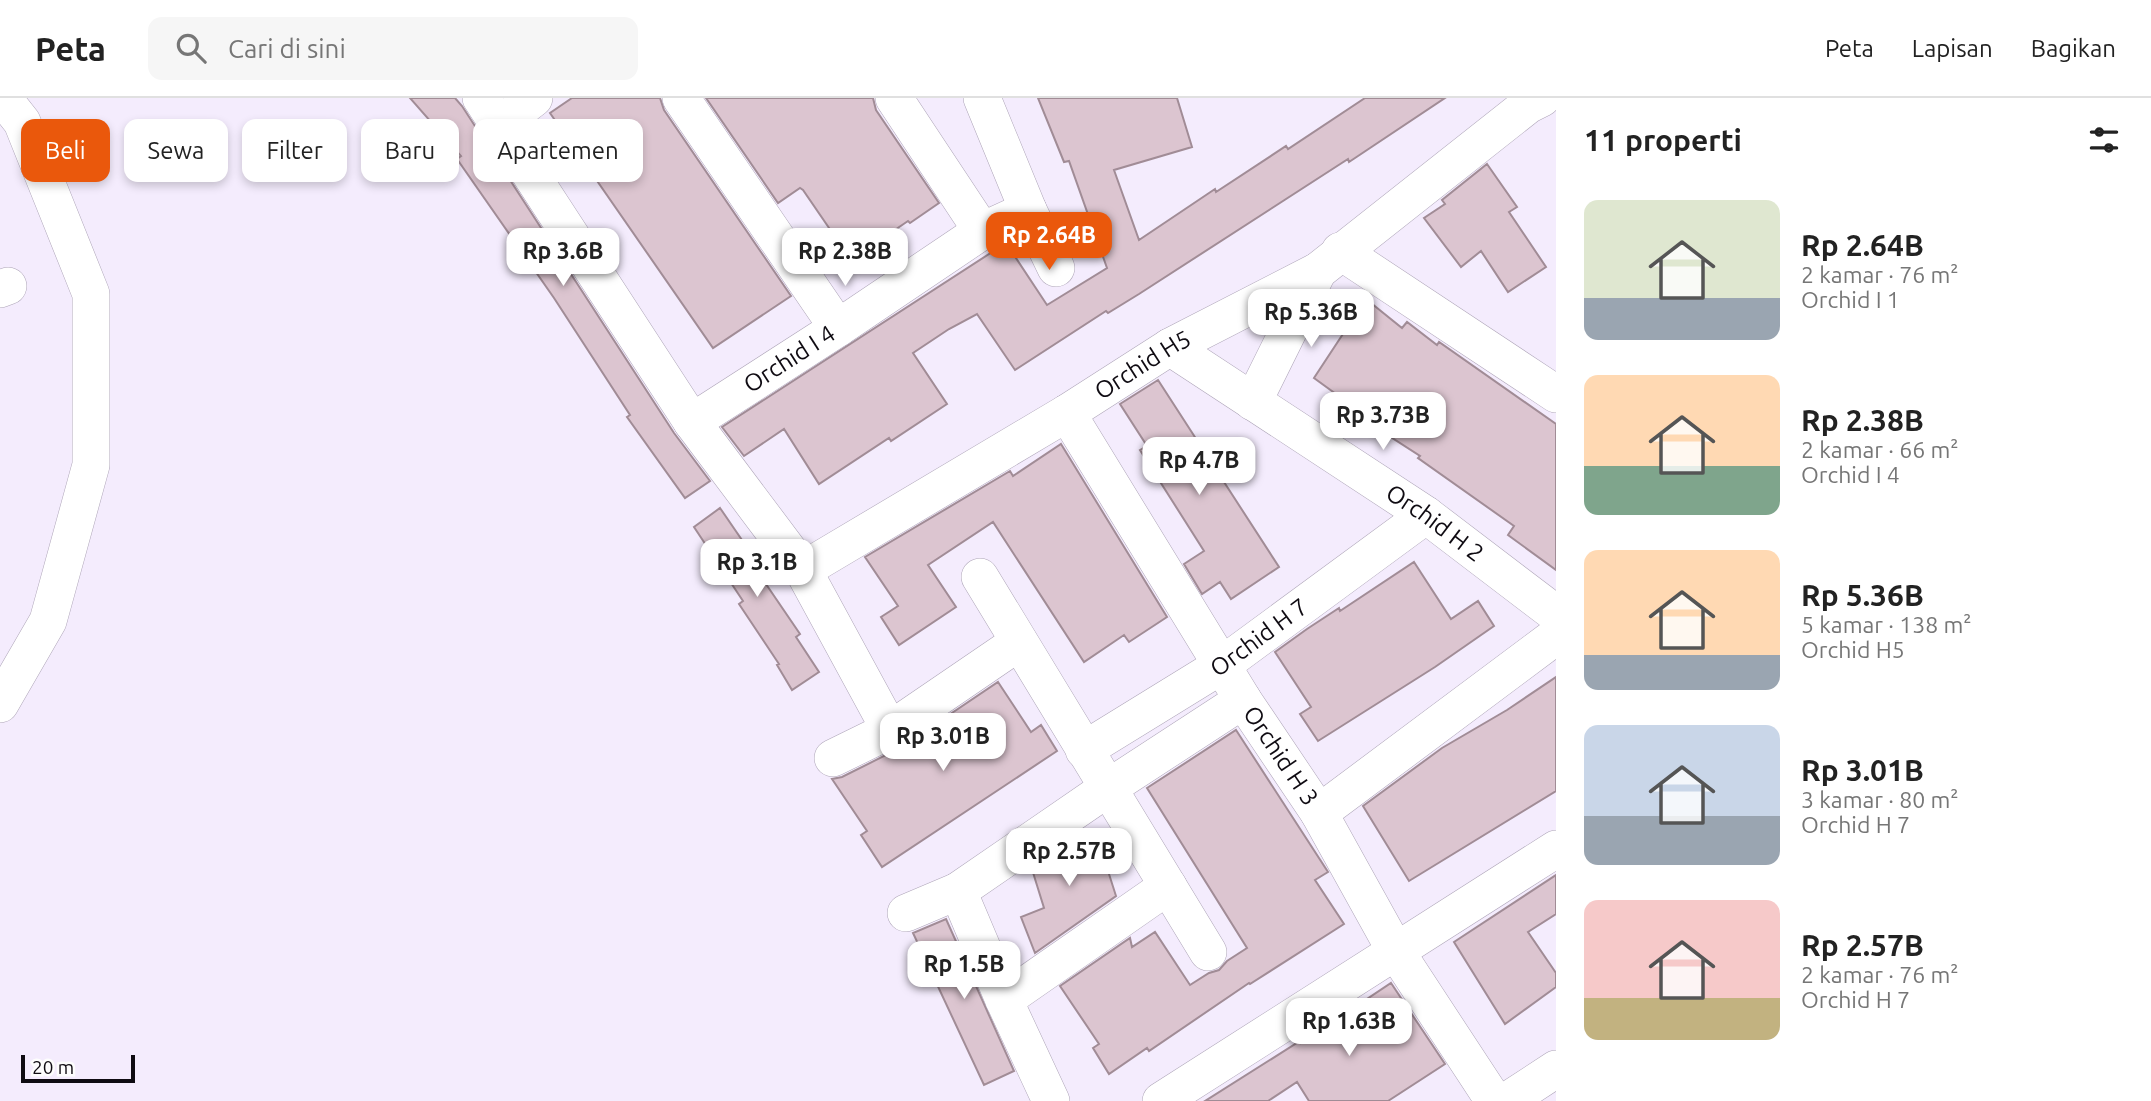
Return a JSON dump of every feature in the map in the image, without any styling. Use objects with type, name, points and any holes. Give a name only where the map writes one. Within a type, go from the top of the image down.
[{"type":"street","points":[[0,704],[48,621],[91,465],[91,294],[22,122],[4,98]]},
{"type":"street","points":[[534,98],[490,112],[692,422],[803,570],[890,730]]},
{"type":"street","points":[[681,98],[838,328]]},
{"type":"street","points":[[894,98],[982,231]]},
{"type":"street","points":[[982,98],[1028,210],[1056,268]]},
{"type":"street","name":"Orchid H5","points":[[803,570],[1067,413],[1170,347],[1329,261],[1528,105],[1542,98]]},
{"type":"street","name":"Orchid I 4","points":[[692,422],[982,231],[1028,210]]},
{"type":"street","points":[[1254,402],[1329,261],[1556,394]]},
{"type":"street","name":"Orchid H 2","points":[[1170,347],[1426,515],[1556,614]]},
{"type":"street","name":"Orchid H 3","points":[[1067,413],[1243,700],[1319,813],[1395,950],[1494,1101]]},
{"type":"street","name":"Orchid H 7","points":[[1084,750],[1222,665],[1426,515]]},
{"type":"street","points":[[980,576],[1208,952]]},
{"type":"street","points":[[1319,813],[1556,636]]},
{"type":"street","points":[[833,758],[890,730],[1019,642]]},
{"type":"street","points":[[906,913],[958,891],[1243,700]]},
{"type":"street","points":[[1161,1101],[1556,849]]},
{"type":"street","points":[[1004,1000],[1168,886]]},
{"type":"street","points":[[958,891],[1051,1101]]},
{"type":"street","points":[[1507,1101],[1556,1069]]},
{"type":"building","points":[[410,98],[455,98],[462,106],[473,123],[473,182],[459,162],[459,119],[428,119]]},
{"type":"building","points":[[572,98],[660,98],[664,110],[791,296],[713,348],[598,182],[643,182],[643,119],[554,119],[550,113]]},
{"type":"building","points":[[706,98],[873,98],[876,110],[939,203],[851,260],[803,190],[800,188],[778,203]]},
{"type":"building","points":[[1038,98],[1177,98],[1192,147],[1114,170],[1139,240],[1215,189],[1216,192],[1286,146],[1288,149],[1365,98],[1445,98],[1349,162],[1348,159],[1139,294],[1108,313],[1106,311],[1015,370],[977,314],[949,329],[913,353],[947,404],[819,484],[784,429],[744,456],[722,427],[1006,243],[1047,305],[1107,268],[1069,161],[1064,162]]},
{"type":"building","points":[[1487,164],[1517,207],[1509,212],[1546,267],[1508,292],[1481,251],[1461,267],[1424,218],[1445,204],[1442,200]]},
{"type":"building","points":[[473,182],[511,182],[674,433],[710,481],[685,498],[627,417],[630,415],[554,298]]},
{"type":"building","points":[[1366,299],[1402,328],[1407,322],[1556,424],[1556,570],[1508,535],[1514,526],[1418,458],[1420,456],[1383,432],[1384,429],[1314,378]]},
{"type":"building","points":[[1158,380],[1279,567],[1231,599],[1220,582],[1202,594],[1184,564],[1204,551],[1140,450],[1147,446],[1120,404]]},
{"type":"building","points":[[1061,444],[1167,617],[1129,642],[1124,635],[1084,662],[993,522],[928,565],[956,607],[899,645],[881,617],[898,606],[865,557],[1010,471],[1013,476]]},
{"type":"building","points":[[720,508],[755,559],[751,562],[800,634],[796,637],[819,672],[792,690],[777,665],[779,664],[739,604],[743,601],[694,527]]},
{"type":"building","points":[[1414,562],[1451,619],[1478,601],[1494,626],[1318,741],[1300,714],[1311,707],[1275,652],[1339,608],[1340,611]]},
{"type":"building","points":[[1556,677],[1556,791],[1409,881],[1363,806],[1442,748],[1507,710]]},
{"type":"building","points":[[998,682],[1031,732],[1041,725],[1057,751],[882,867],[861,835],[867,831],[832,779],[842,777],[900,748]]},
{"type":"building","points":[[1236,730],[1328,872],[1315,880],[1344,924],[1249,983],[1149,1051],[1147,1048],[1109,1074],[1093,1048],[1099,1044],[1060,986],[1130,938],[1132,947],[1155,932],[1190,985],[1219,970],[1227,961],[1247,948],[1147,788]]},
{"type":"building","points":[[1095,830],[1116,896],[1035,953],[1021,917],[1044,908],[1031,866],[1077,835]]},
{"type":"building","points":[[1556,875],[1556,914],[1528,932],[1556,973],[1556,987],[1505,1024],[1454,942]]},
{"type":"building","points":[[946,919],[1014,1071],[984,1085],[913,933]]},
{"type":"building","points":[[1391,983],[1445,1064],[1388,1101],[1309,1101],[1297,1082],[1268,1101],[1205,1101],[1300,1041],[1301,1043]]}]
